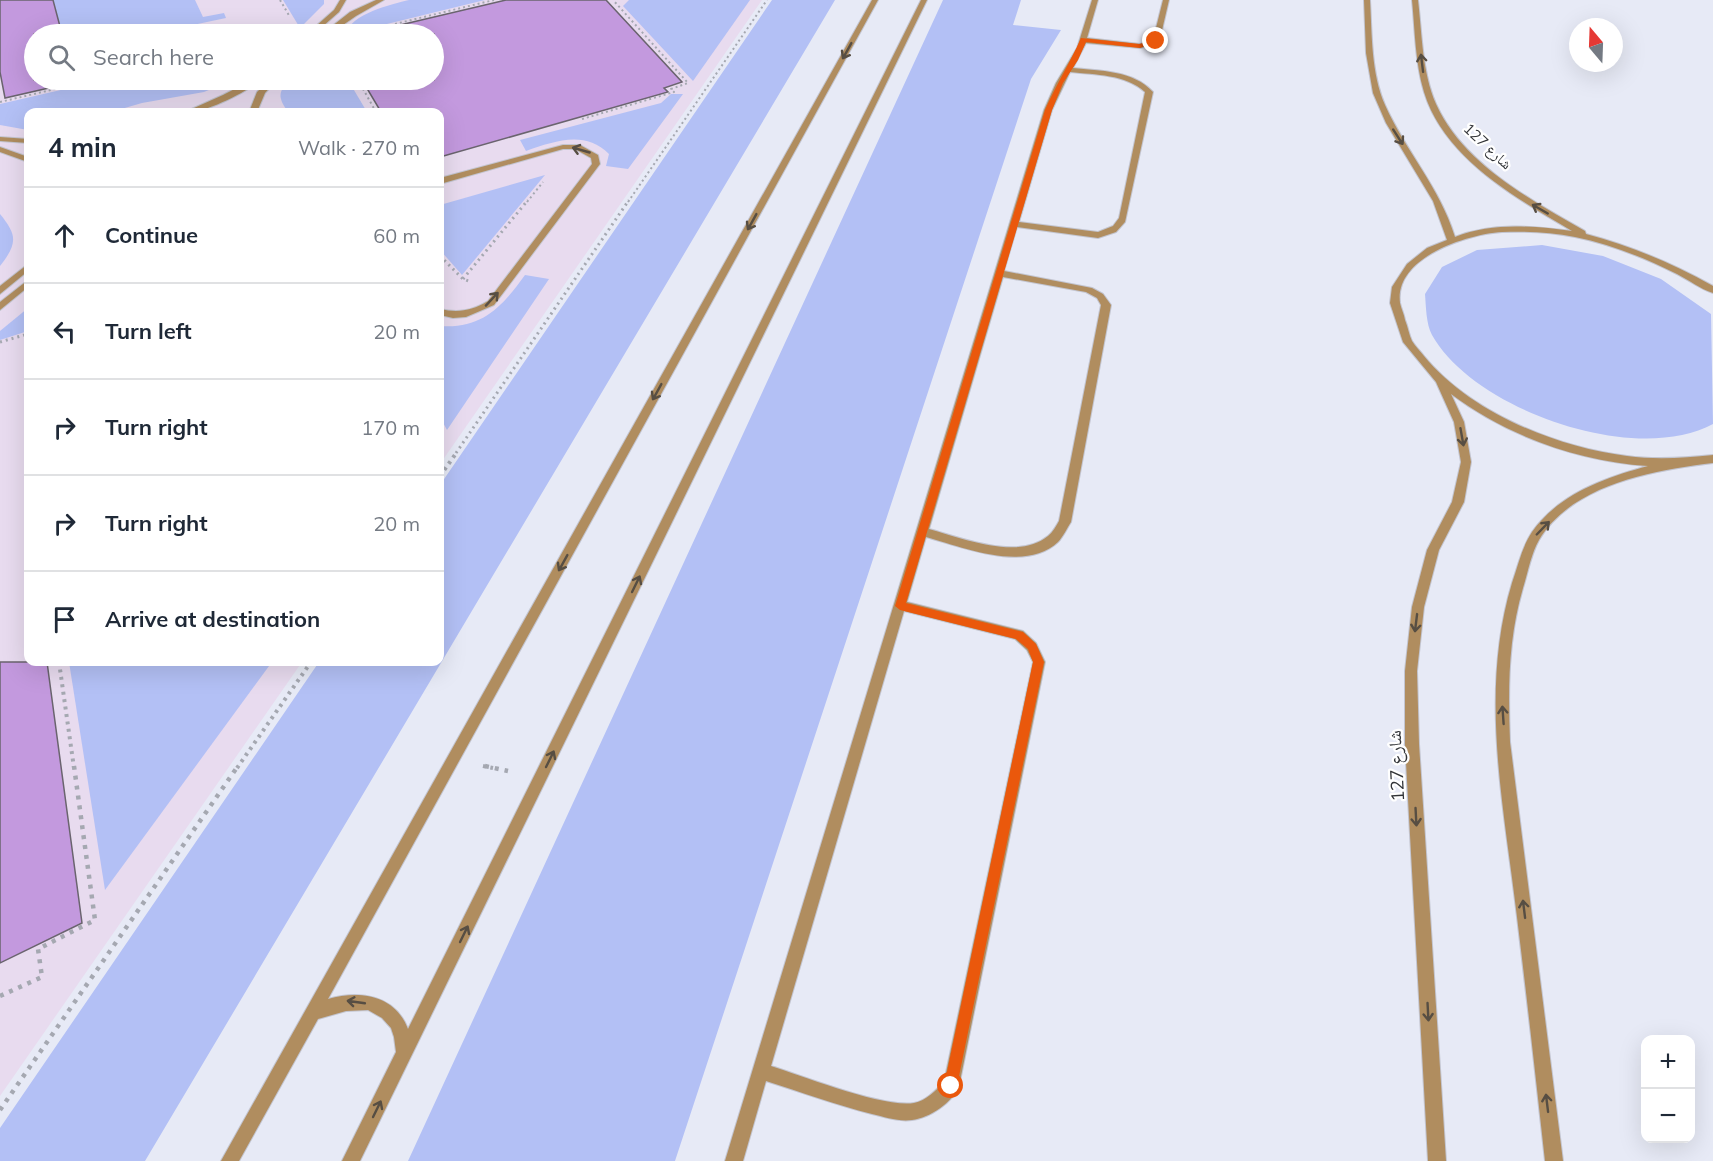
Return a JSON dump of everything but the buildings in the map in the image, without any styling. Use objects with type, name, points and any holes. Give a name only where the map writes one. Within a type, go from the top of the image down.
[{"type":"street","points":[[321,24],[336,11],[343,0]]},
{"type":"street","points":[[339,24],[352,14],[381,0]]},
{"type":"street","points":[[230,1161],[875,0]]},
{"type":"street","points":[[351,1161],[924,0]]},
{"type":"street","points":[[734,1161],[1048,110],[1083,40],[1095,0]]},
{"type":"street","points":[[1083,40],[1140,46],[1156,41],[1167,0]]},
{"type":"street","points":[[1367,0],[1372,78],[1380,103],[1393,129],[1437,197],[1451,239]]},
{"type":"street","name":"شارع 127","points":[[1415,0],[1424,77],[1432,106],[1453,137],[1486,170],[1532,204],[1591,238]]},
{"type":"street","points":[[1013,224],[1098,235],[1111,232],[1120,226],[1123,218],[1149,92],[1133,80],[1068,70]]},
{"type":"street","points":[[200,108],[240,90]]},
{"type":"street","points":[[255,108],[263,90]]},
{"type":"street","points":[[0,139],[24,141]]},
{"type":"street","points":[[444,180],[563,147],[577,147],[595,157],[596,164],[491,303],[478,311],[463,315],[444,313]]},
{"type":"street","points":[[0,149],[24,158]]},
{"type":"street","points":[[1670,464],[1587,454],[1505,425],[1441,383],[1415,355],[1399,327],[1394,301],[1400,278],[1414,259],[1451,239],[1490,230],[1522,230],[1591,238],[1657,260],[1713,290]]},
{"type":"street","points":[[0,291],[24,270]]},
{"type":"street","points":[[921,531],[1001,551],[1023,553],[1043,548],[1058,537],[1065,522],[1106,305],[1100,296],[1089,290],[998,273]]},
{"type":"street","points":[[0,307],[24,286]]},
{"type":"street","name":"شارع 127","points":[[1437,1161],[1412,744],[1410,671],[1418,607],[1434,550],[1458,502],[1466,462],[1459,422],[1441,383]]},
{"type":"street","points":[[1554,1161],[1507,768],[1502,699],[1505,637],[1518,582],[1536,534],[1570,501],[1605,483],[1670,464],[1713,459]]},
{"type":"street","points":[[761,1071],[889,1110],[912,1113],[934,1103],[951,1086],[1039,662],[1032,647],[1019,635],[900,606]]},
{"type":"street","points":[[312,1013],[345,1000],[376,1005],[397,1023],[405,1054]]},
{"type":"path","points":[[398,24],[494,0]]},
{"type":"path","points":[[573,122],[674,92],[671,89],[688,82],[613,0]]},
{"type":"path","points":[[444,470],[767,0]]},
{"type":"path","points":[[0,102],[51,90]]},
{"type":"path","points":[[364,90],[374,108]]},
{"type":"path","points":[[463,279],[550,174]]},
{"type":"path","points":[[444,261],[463,279],[497,294]]},
{"type":"path","points":[[0,342],[24,335]]},
{"type":"path","points":[[0,996],[42,977],[38,949],[95,920],[60,666]]},
{"type":"path","points":[[0,1110],[308,666]]},
{"type":"path","points":[[453,760],[541,778]]},
{"type":"shaded area","points":[[0,0],[762,0],[444,458],[444,108],[24,108],[24,666],[299,666],[0,1096]]},
{"type":"shaded area","points":[[53,0],[195,0],[203,17],[224,13],[226,18],[198,24],[59,24]]},
{"type":"shaded area","points":[[283,0],[324,0],[324,4],[304,24],[298,24]]},
{"type":"shaded area","points":[[409,0],[485,0],[387,24],[352,24],[383,7]]},
{"type":"shaded area","points":[[629,0],[750,0],[693,81],[623,6]]},
{"type":"shaded area","points":[[772,0],[835,0],[444,658],[444,479]]},
{"type":"shaded area","points":[[943,0],[1021,0],[1013,25],[1061,30],[1031,79],[675,1161],[408,1161]]},
{"type":"shaded area","points":[[61,90],[209,90],[125,108],[24,108],[24,129],[0,125],[0,104]]},
{"type":"shaded area","points":[[354,90],[365,108],[285,108],[282,103],[281,91]]},
{"type":"shaded area","points":[[671,94],[683,94],[628,169],[606,166],[609,154],[590,142],[559,141],[526,151],[520,140],[661,103]]},
{"type":"shaded area","points":[[545,175],[462,275],[444,255],[444,204]]},
{"type":"shaded area","points":[[0,214],[10,228],[13,239],[10,251],[0,266]]},
{"type":"shaded area","points":[[1542,245],[1603,256],[1661,279],[1711,314],[1713,424],[1680,435],[1642,438],[1601,434],[1559,423],[1519,407],[1483,386],[1453,362],[1432,335],[1427,315],[1425,294],[1442,267],[1477,250]]},
{"type":"shaded area","points":[[525,275],[549,279],[447,430],[444,424],[444,326],[468,324],[479,320],[490,314],[508,297]]},
{"type":"shaded area","points":[[24,311],[24,332],[0,340],[0,331]]},
{"type":"shaded area","points":[[70,666],[269,666],[105,890]]},
{"type":"shaded area","points":[[316,666],[439,666],[145,1161],[0,1161],[0,1128]]},
{"type":"route","points":[[951,1086],[1039,662],[1032,647],[1019,635],[900,606],[998,273],[1048,110],[1060,83],[1075,60],[1083,40],[1140,46],[1156,41]]}]
